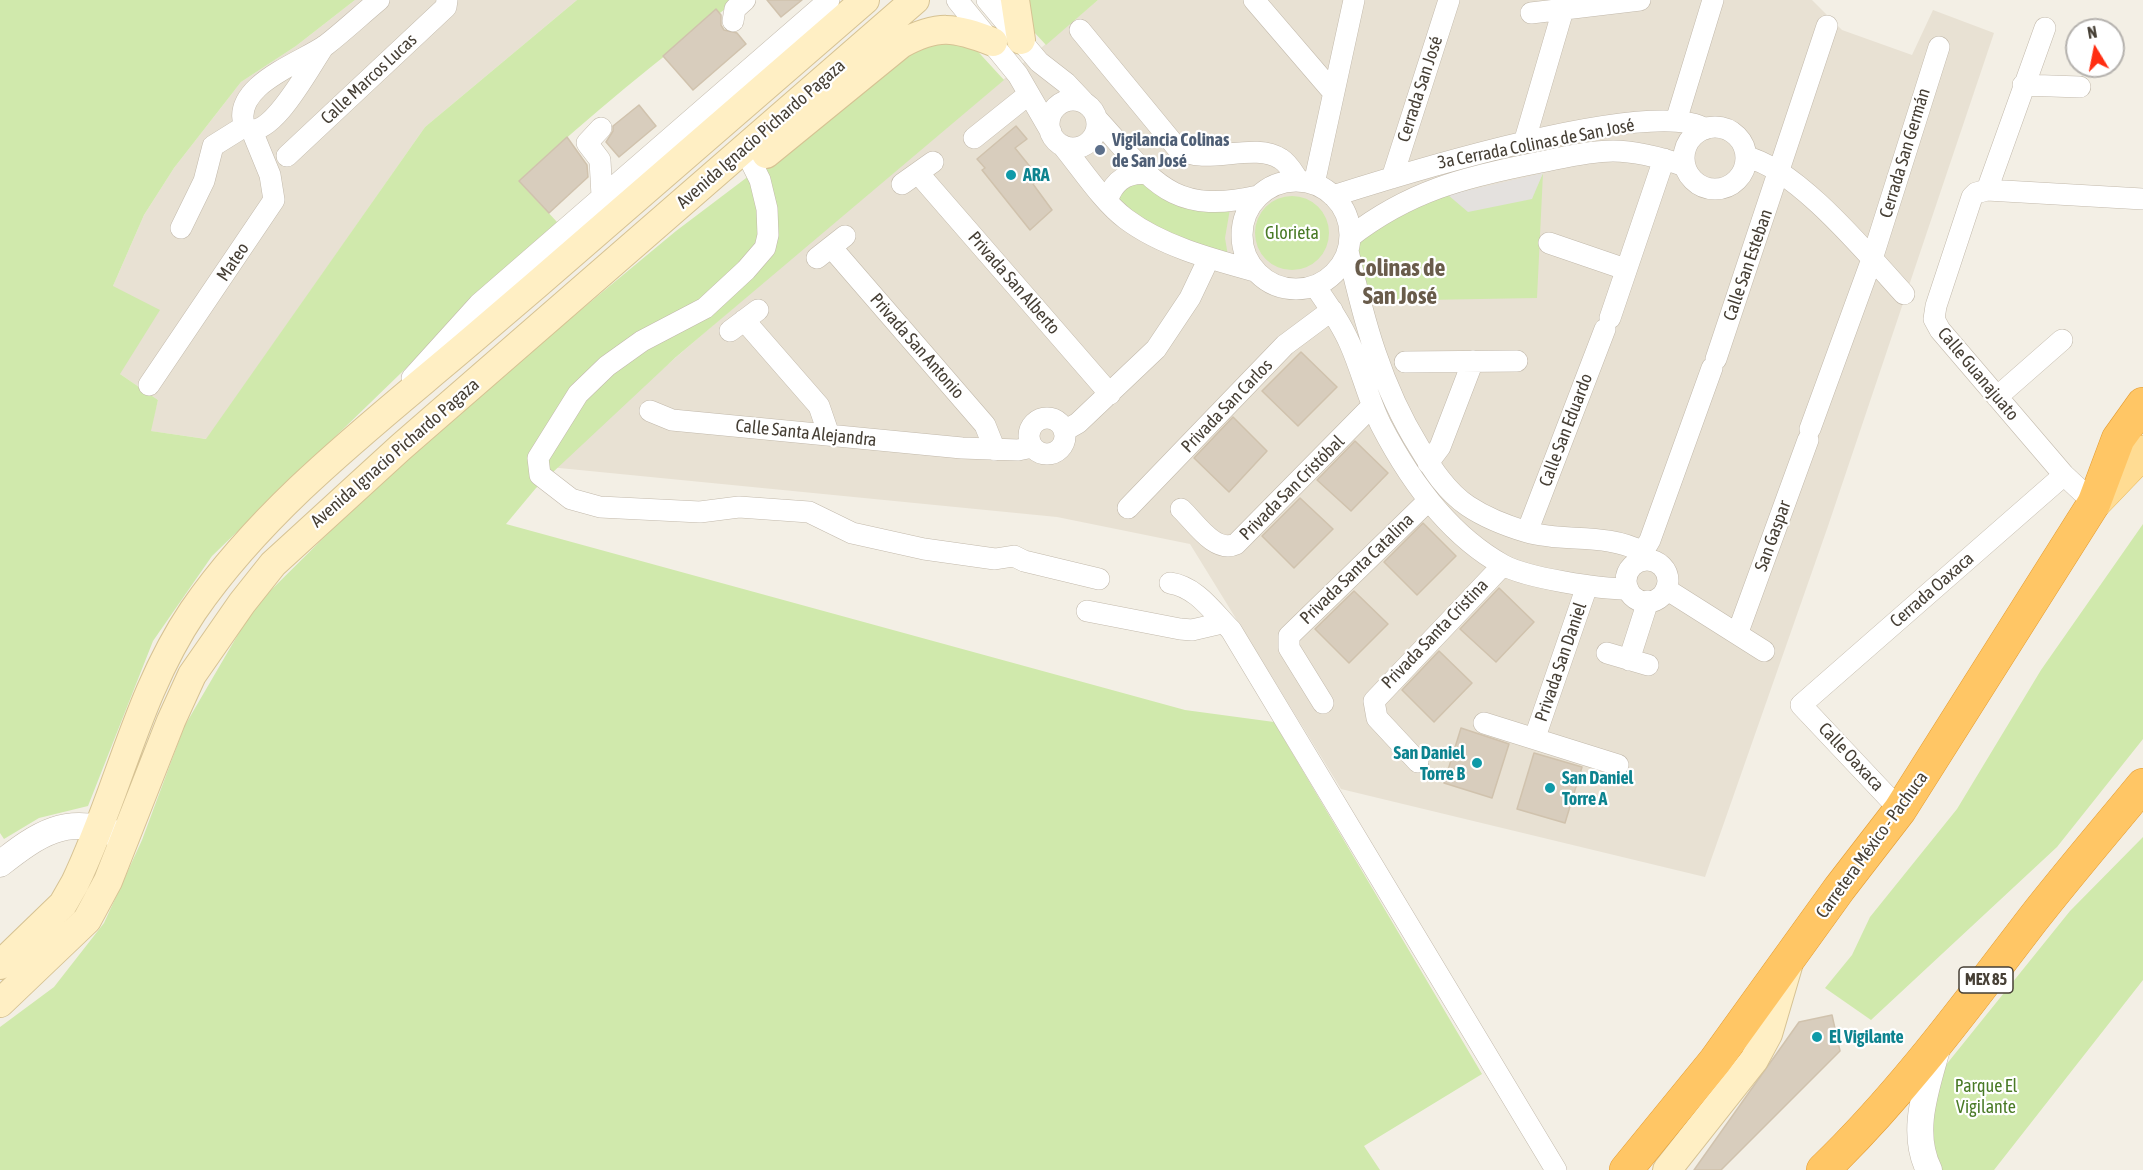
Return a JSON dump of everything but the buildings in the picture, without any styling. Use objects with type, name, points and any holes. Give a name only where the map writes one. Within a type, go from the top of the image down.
[{"type":"highway","name":"Carretera México - Pachuca","points":[[1626,1170],[1687,1097],[1900,810],[2094,502],[2118,439],[2143,404]]},
{"type":"highway","name":"MEX 85","points":[[1823,1170],[1847,1147],[1940,1040],[2040,911],[2143,785]]},
{"type":"main road","name":"Avenida Ignacio Pichardo Pagaza","points":[[0,965],[63,904],[83,866],[147,700],[165,660],[192,613],[282,506],[380,418],[865,0]]},
{"type":"main road","name":"Avenida Ignacio Pichardo Pagaza","points":[[0,1003],[87,920],[99,901],[171,721],[192,675],[273,564],[401,447],[915,0]]},
{"type":"main road","points":[[1015,0],[1021,40]]},
{"type":"main road","points":[[674,209],[752,164],[901,44],[922,33],[934,29],[963,30],[993,42]]},
{"type":"main road","points":[[2094,502],[2143,452]]},
{"type":"main road","points":[[1667,1170],[1754,1060],[1768,1034],[1789,958]]},
{"type":"street","points":[[248,128],[246,106],[257,88],[266,80],[324,46],[379,0]]},
{"type":"street","name":"Calle Marcos Lucas","points":[[287,156],[446,7],[447,0]]},
{"type":"street","points":[[733,21],[735,9],[744,0]]},
{"type":"street","name":"Avenida Ignacio Pichardo Pagaza","points":[[380,418],[428,359],[479,304],[829,0]]},
{"type":"street","points":[[957,0],[1018,75],[1056,139],[1108,200],[1133,224],[1159,238],[1209,258],[1255,271]]},
{"type":"street","points":[[987,0],[1039,62],[1066,83],[1098,120],[1167,190],[1201,203],[1231,202],[1258,196]]},
{"type":"street","points":[[1254,0],[1333,92]]},
{"type":"street","points":[[1306,183],[1333,92],[1354,0]]},
{"type":"street","name":"Cerrada San José","points":[[1392,178],[1449,0]]},
{"type":"street","points":[[1531,14],[1640,0]]},
{"type":"street","points":[[1676,121],[1713,0]]},
{"type":"street","points":[[1524,143],[1563,9]]},
{"type":"street","name":"Calle San Esteban","points":[[1644,556],[1780,172],[1827,26]]},
{"type":"street","name":"Calle Guanajuato","points":[[2045,28],[1987,190],[1980,191],[1972,197],[1934,313],[1940,330],[2064,475],[2094,502]]},
{"type":"street","points":[[1080,30],[1178,149],[1193,155],[1269,154],[1281,159],[1306,183],[1333,196],[1348,219],[1349,244],[1372,406],[1382,426],[1429,500],[1467,539],[1495,559],[1587,586],[1628,589]]},
{"type":"street","points":[[181,228],[204,181],[213,146],[248,128],[267,125],[280,113],[324,46]]},
{"type":"street","name":"Cerrada San Germán","points":[[1872,260],[1938,47]]},
{"type":"street","points":[[2023,85],[2080,87]]},
{"type":"street","points":[[974,138],[1029,94]]},
{"type":"street","points":[[1083,101],[1074,99],[1056,106],[1049,123],[1056,139],[1070,148],[1087,144],[1093,138],[1098,120]]},
{"type":"street","name":"3a Cerrada Colinas de San José","points":[[1333,196],[1442,162],[1524,143],[1647,122],[1676,121],[1699,124],[1705,129]]},
{"type":"street","name":"Mateo","points":[[149,385],[274,200],[270,175],[248,128]]},
{"type":"street","points":[[601,128],[587,143],[600,160],[602,196]]},
{"type":"street","points":[[1705,129],[1729,130],[1742,141],[1746,157],[1741,176],[1734,183],[1715,189],[1696,182],[1685,166],[1688,144],[1705,129]]},
{"type":"street","name":"3a Cerrada Colinas de San José","points":[[1349,244],[1403,201],[1428,190],[1485,174],[1599,152],[1636,153],[1685,166]]},
{"type":"street","points":[[1746,157],[1768,164],[1819,205],[1904,294]]},
{"type":"street","name":"Calle San Eduardo","points":[[1527,532],[1607,323],[1664,159]]},
{"type":"street","points":[[600,160],[622,166],[637,166]]},
{"type":"street","points":[[752,164],[760,180],[767,209],[768,235],[765,248],[705,308],[642,341],[607,366],[578,394],[538,458],[540,475],[562,493],[583,503],[632,509],[700,512],[738,507],[809,512],[852,533],[934,550],[995,559],[1014,556],[1024,561],[1099,579]]},
{"type":"street","name":"Privada San Alberto","points":[[918,173],[1110,394]]},
{"type":"street","points":[[1108,200],[1116,183],[1123,178],[1140,173],[1149,174]]},
{"type":"street","points":[[1306,183],[1270,188],[1258,196],[1248,210],[1242,225],[1242,241],[1246,257],[1255,271],[1267,282],[1282,288],[1299,290],[1315,286],[1335,273],[1349,244]]},
{"type":"street","points":[[1987,190],[2143,199]]},
{"type":"street","points":[[1549,243],[1625,269]]},
{"type":"street","name":"Privada San Antonio","points":[[831,247],[985,425],[995,450]]},
{"type":"street","points":[[1110,394],[1156,349],[1176,322],[1209,258]]},
{"type":"street","name":"San Gaspar","points":[[1738,632],[1872,260]]},
{"type":"street","points":[[1315,286],[1367,362],[1428,463],[1445,485],[1467,505],[1502,523],[1527,532],[1545,536],[1609,540],[1644,556],[1659,564],[1667,575],[1666,589],[1659,598],[1648,601],[1636,598],[1628,589],[1629,570],[1644,556]]},
{"type":"street","name":"Privada San Carlos","points":[[1128,508],[1286,345],[1332,310]]},
{"type":"street","points":[[744,320],[819,406],[829,435]]},
{"type":"street","points":[[1997,397],[2062,340]]},
{"type":"street","points":[[1428,463],[1440,447],[1473,361]]},
{"type":"street","points":[[1405,362],[1517,361]]},
{"type":"street","name":"Calle Santa Alejandra","points":[[650,411],[672,420],[962,448],[995,450],[1032,447],[1047,454],[1057,451],[1064,442],[1064,431],[1078,423],[1110,394]]},
{"type":"street","name":"Privada San Cristóbal","points":[[1180,509],[1218,546],[1228,547],[1236,544],[1372,406]]},
{"type":"street","name":"Cerrada Oaxaca","points":[[1801,705],[2064,475]]},
{"type":"street","name":"Privada Santa Catalina","points":[[1323,703],[1289,648],[1289,636],[1429,500]]},
{"type":"street","points":[[1495,559],[1502,523]]},
{"type":"street","name":"Privada Santa Cristina","points":[[1418,762],[1377,718],[1374,701],[1495,559]]},
{"type":"street","points":[[1170,584],[1181,585],[1198,594],[1222,623],[1231,630],[1557,1170]]},
{"type":"street","name":"Privada San Daniel","points":[[1535,737],[1587,586]]},
{"type":"street","points":[[1666,589],[1738,632],[1764,651]]},
{"type":"street","points":[[1607,653],[1639,663],[1648,601]]},
{"type":"street","points":[[1087,611],[1180,629],[1192,630],[1222,623]]},
{"type":"street","name":"Calle Oaxaca","points":[[1801,705],[1900,810]]},
{"type":"street","name":"Privada San Daniel","points":[[1484,723],[1535,737],[1618,765]]},
{"type":"street","points":[[0,864],[38,836],[59,827],[98,826],[126,838]]},
{"type":"street","points":[[1929,1170],[1922,1150],[1920,1125],[1940,1040]]},
{"type":"shaded area","points":[[355,0],[577,0],[425,127],[207,439],[150,431],[158,400],[120,374],[113,286],[144,215],[174,168],[241,82],[296,46]]},
{"type":"shaded area","name":"Colinas de San José","points":[[1098,0],[1812,0],[1842,30],[1912,55],[1933,10],[1994,33],[1827,529],[1705,877],[1341,789],[1190,544],[1057,517],[549,467],[784,264]]},
{"type":"shaded area","points":[[1543,173],[1532,199],[1468,212],[1448,195]]},
{"type":"green space","points":[[0,0],[355,0],[296,46],[241,82],[174,168],[144,215],[113,286],[160,310],[120,374],[158,400],[151,431],[206,439],[425,127],[577,0],[737,0],[626,88],[519,181],[557,222],[212,556],[153,641],[88,806],[39,818],[4,839],[0,833]]},
{"type":"green space","points":[[1024,0],[1098,0],[1046,45],[1033,31]]},
{"type":"green space","points":[[930,39],[971,44],[1004,80],[676,357],[536,488],[506,524],[1185,710],[1274,722],[1482,1074],[1364,1146],[1380,1170],[0,1170],[0,1027],[54,987],[104,923],[142,840],[184,727],[254,607],[412,450],[676,231]]},
{"type":"green space","points":[[1543,173],[1537,298],[1366,301],[1355,255],[1359,237],[1396,213],[1448,195],[1531,199]]},
{"type":"green space","points":[[1142,182],[1153,191],[1173,201],[1194,206],[1230,209],[1225,238],[1228,256],[1173,235],[1123,207],[1118,199],[1118,187]]},
{"type":"green space","name":"Glorieta","points":[[1292,196],[1313,202],[1323,212],[1329,233],[1323,254],[1313,264],[1292,270],[1271,264],[1261,254],[1255,233],[1261,212],[1271,202]]},
{"type":"green space","points":[[2143,524],[2143,739],[2057,847],[1871,1020],[1825,988],[1852,955],[1870,917],[1957,809],[2041,670]]},
{"type":"green space","name":"Parque El Vigilante","points":[[2143,837],[2143,980],[1994,1170],[1933,1170],[1933,1081],[2070,911]]},
{"type":"place","name":"Vigilancia Colinas de San José","points":[[1100,150]]},
{"type":"place","name":"ARA","points":[[1011,175]]},
{"type":"place","name":"San Daniel Torre B","points":[[1477,763]]},
{"type":"place","name":"San Daniel Torre A","points":[[1550,788]]},
{"type":"place","name":"El Vigilante","points":[[1817,1037]]},
{"type":"district","name":"Colinas de San José","points":[[1400,282]]}]
